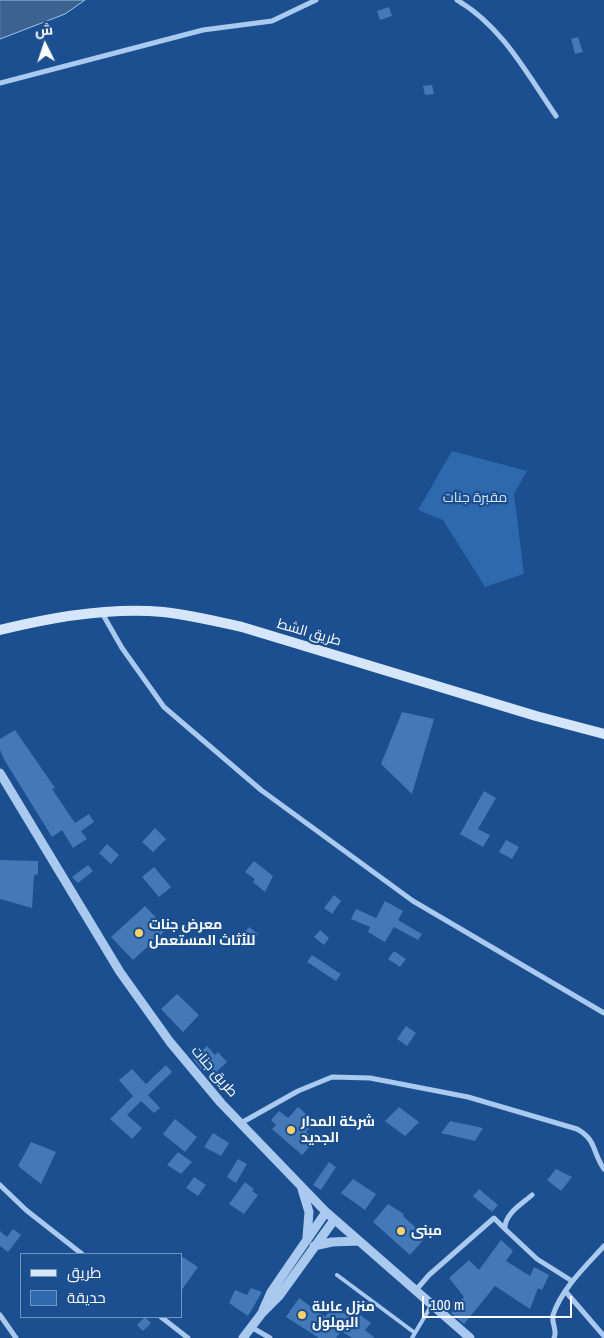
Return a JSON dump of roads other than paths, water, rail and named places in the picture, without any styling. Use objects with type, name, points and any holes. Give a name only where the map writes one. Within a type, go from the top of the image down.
[{"type":"main road","name":"طريق الشط","points":[[0,630],[46,620],[102,613],[161,612],[200,617],[242,627],[536,716],[604,734]]},
{"type":"street","points":[[0,83],[195,32],[272,21],[316,0]]},
{"type":"street","points":[[457,0],[474,10],[501,36],[556,116]]},
{"type":"street","points":[[102,613],[122,648],[164,707],[261,790],[413,901],[604,1013]]},
{"type":"street","name":"طريق جنات","points":[[0,773],[120,972],[170,1042],[241,1123],[334,1220],[470,1338]]},
{"type":"street","points":[[241,1123],[298,1091],[332,1077],[370,1078],[468,1098],[576,1129],[586,1134],[594,1143],[604,1169]]},
{"type":"street","points":[[0,1185],[26,1210],[81,1253]]},
{"type":"street","points":[[301,1186],[309,1212],[310,1244]]},
{"type":"street","points":[[505,1229],[505,1222],[508,1217],[532,1195]]},
{"type":"street","points":[[243,1338],[262,1313],[279,1296],[310,1244],[326,1212]]},
{"type":"street","points":[[416,1290],[429,1275],[494,1218],[538,1259],[572,1281]]},
{"type":"street","points":[[310,1244],[334,1220]]},
{"type":"street","points":[[310,1244],[347,1240],[358,1241]]},
{"type":"street","points":[[554,1338],[556,1334],[552,1318],[566,1292],[572,1281],[604,1246]]},
{"type":"street","points":[[566,1292],[604,1336]]},
{"type":"street","points":[[0,1315],[16,1338]]},
{"type":"street","points":[[162,1318],[188,1338]]},
{"type":"street","points":[[251,1327],[270,1338]]},
{"type":"lane","points":[[337,1275],[415,1333]]},
{"type":"lane","points":[[412,1338],[432,1304]]},
{"type":"place","name":"معرض جنات للأثاث المستعمل","points":[[139,933]]},
{"type":"place","name":"شركة المدار الجديد","points":[[291,1130]]},
{"type":"place","name":"مبنى","points":[[401,1231]]},
{"type":"place","name":"منزل عاىلة البهلول","points":[[302,1315]]},
{"type":"park label","name":"مقبرة جنات","points":[[475,498]]}]
